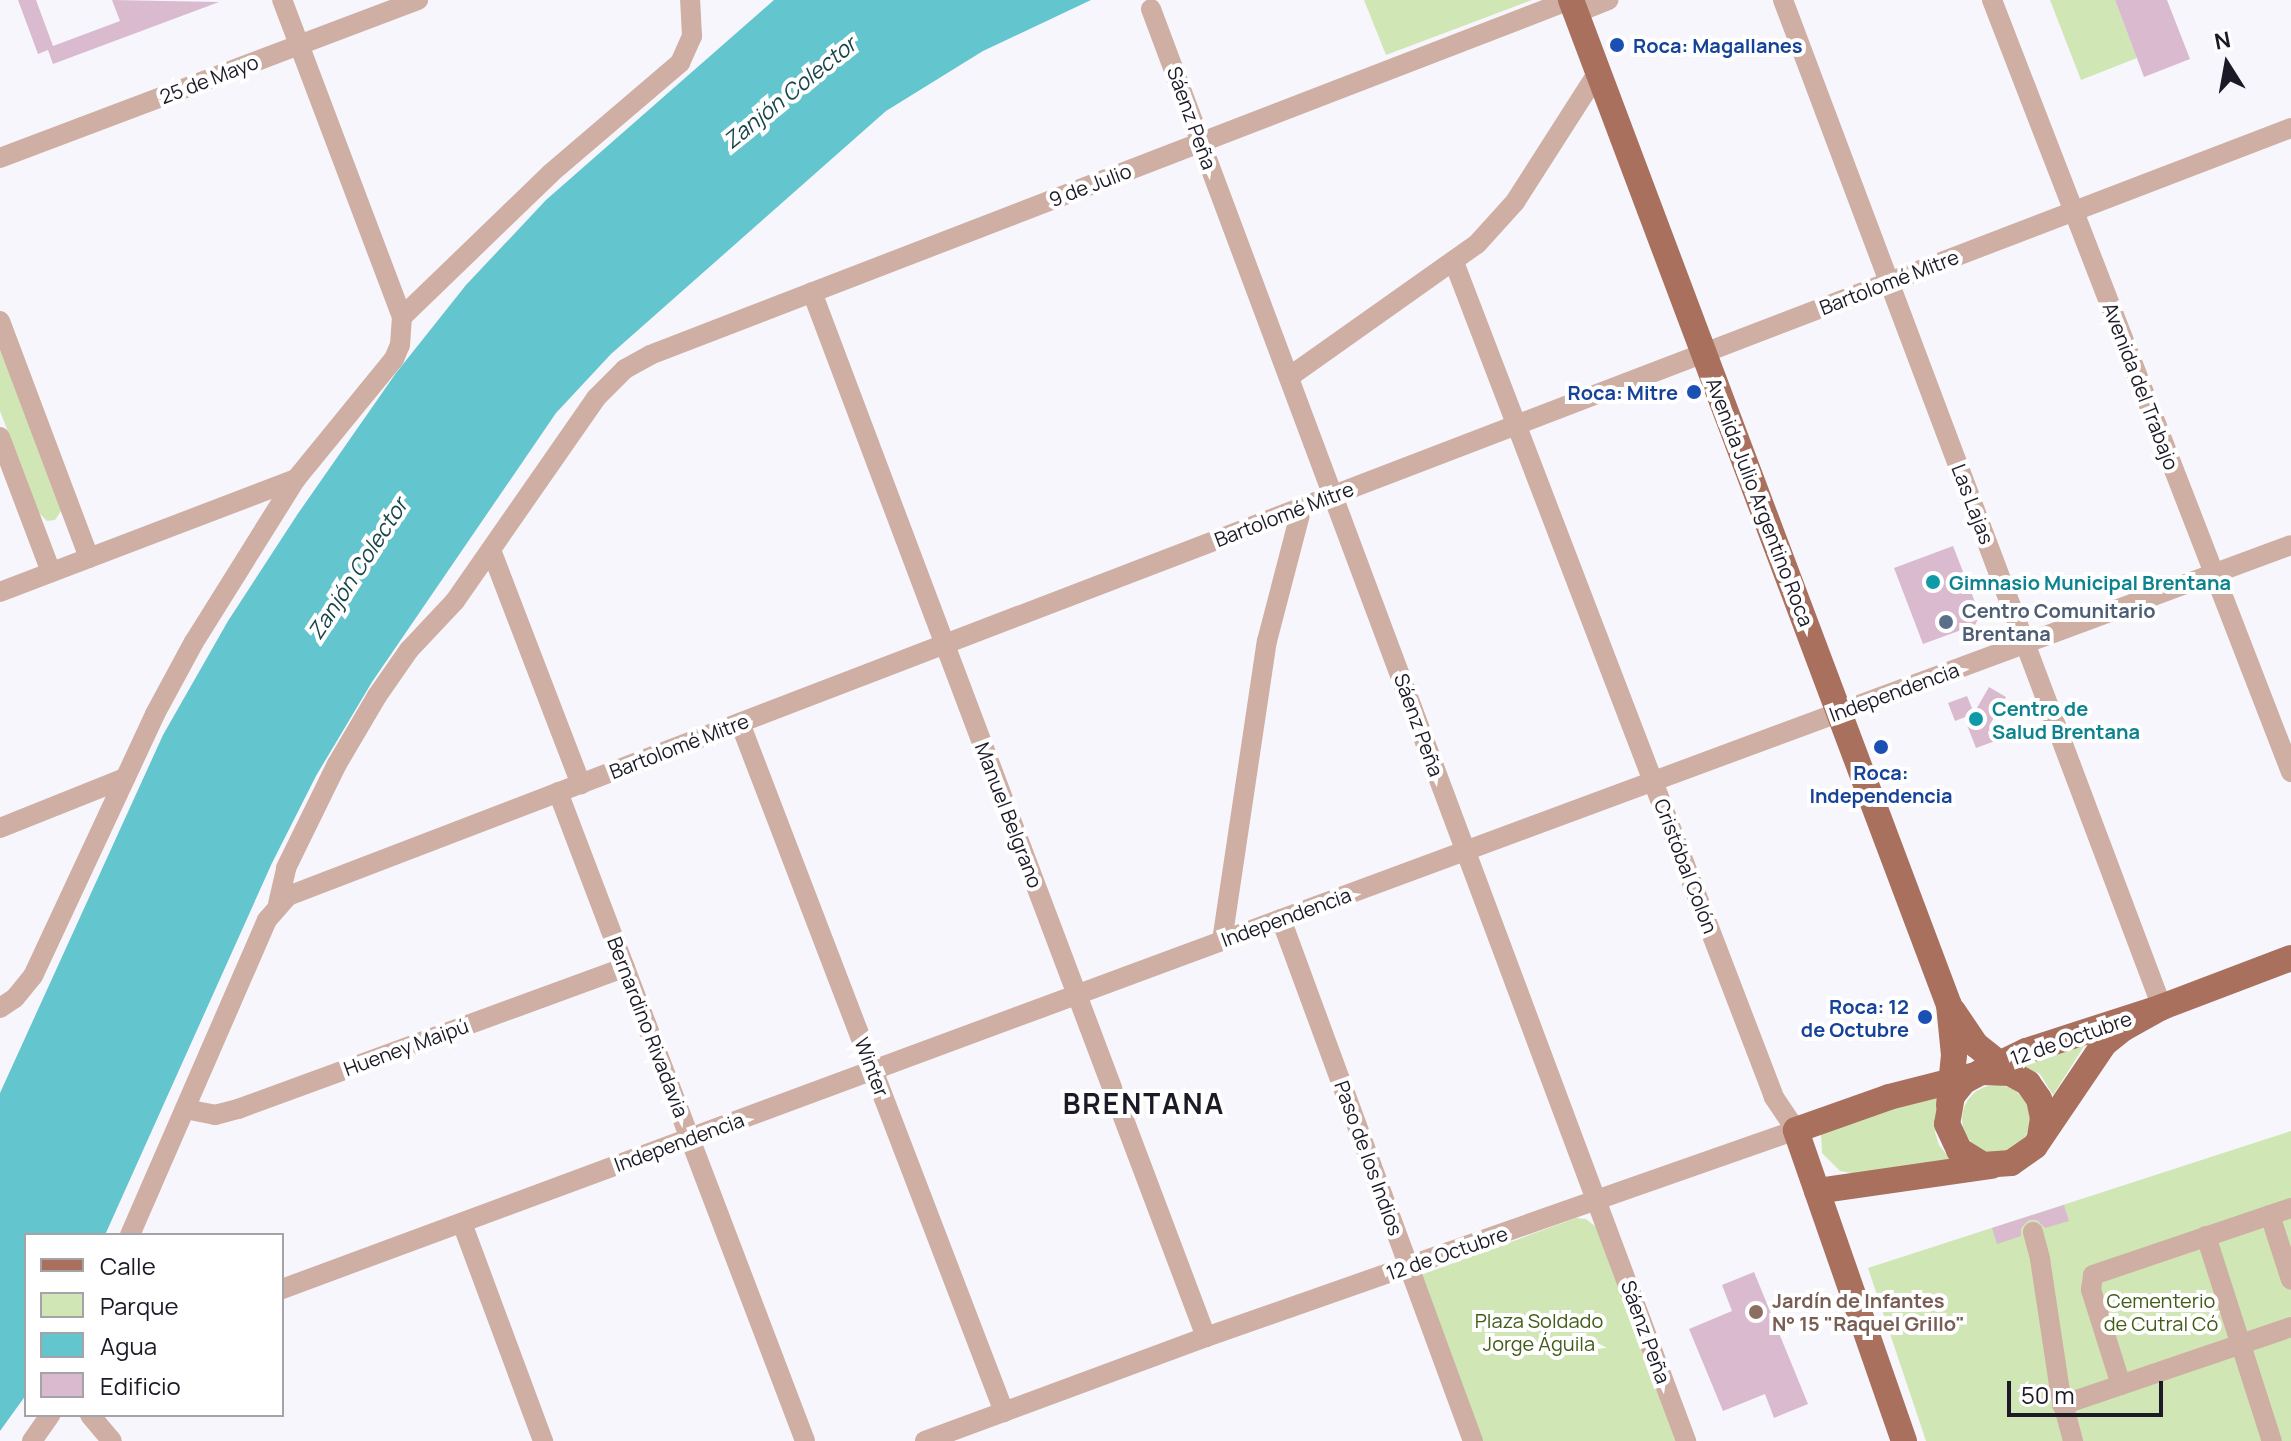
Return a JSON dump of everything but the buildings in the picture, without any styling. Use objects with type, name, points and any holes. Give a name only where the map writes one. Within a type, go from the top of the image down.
[{"type":"main road","name":"Avenida Julio Argentino Roca","points":[[1572,4],[1949,1005],[1954,1043],[1977,1079]]},
{"type":"main road","name":"12 de Octubre","points":[[1796,1130],[1889,1097],[1977,1079],[2095,1027],[2162,1007],[2291,958]]},
{"type":"main road","name":"Avenida Julio Argentino Roca","points":[[1949,1005],[1976,1045],[1977,1079]]},
{"type":"main road","name":"12 de Octubre","points":[[1817,1191],[1993,1166],[2020,1159],[2040,1137],[2104,1044],[2124,1028],[2162,1007]]},
{"type":"main road","name":"12 de Octubre","points":[[1977,1079],[2028,1083],[2039,1099],[2043,1118],[2040,1137]]},
{"type":"main road","points":[[1977,1079],[1949,1133],[1959,1150],[1974,1162],[1993,1166]]},
{"type":"main road","name":"Cristóbal Colón","points":[[1796,1130],[1904,1441]]},
{"type":"street","points":[[0,1008],[15,998],[33,976],[179,665],[296,479],[394,359],[400,345],[402,317],[282,0]]},
{"type":"street","name":"25 de Mayo","points":[[0,158],[418,0]]},
{"type":"street","points":[[402,317],[551,173],[680,63],[692,36],[690,0]]},
{"type":"street","name":"9 de Julio","points":[[131,1233],[267,920],[278,904],[286,868],[362,719],[409,650],[455,601],[588,409],[615,378],[650,355],[1201,142],[1572,4],[1609,0]]},
{"type":"street","name":"Las Lajas","points":[[1783,0],[2162,1007]]},
{"type":"street","name":"Avenida del Trabajo","points":[[1992,0],[2291,772]]},
{"type":"street","name":"Sáenz Peña","points":[[1151,9],[1686,1441]]},
{"type":"street","points":[[1289,377],[1454,262],[1515,202],[1598,72]]},
{"type":"street","name":"Bartolomé Mitre","points":[[278,904],[294,894],[558,792],[2291,128]]},
{"type":"street","name":"Cristóbal Colón","points":[[1454,262],[1774,1097],[1796,1130]]},
{"type":"street","name":"Manuel Belgrano","points":[[812,292],[1206,1337]]},
{"type":"street","points":[[0,321],[89,558]]},
{"type":"street","points":[[0,437],[51,572]]},
{"type":"street","points":[[0,592],[296,479]]},
{"type":"street","points":[[1222,941],[1267,641],[1302,507]]},
{"type":"street","name":"Independencia","points":[[284,1288],[2291,545]]},
{"type":"street","points":[[491,550],[581,784]]},
{"type":"street","name":"Winter","points":[[740,723],[1004,1412]]},
{"type":"street","points":[[1,828],[125,778]]},
{"type":"street","name":"Bernardino Rivadavia","points":[[558,792],[805,1441]]},
{"type":"street","name":"Paso de los Indios","points":[[1281,919],[1473,1441]]},
{"type":"street","name":"Hueney Maipú","points":[[185,1109],[215,1115],[229,1112],[625,967]]},
{"type":"street","name":"12 de Octubre","points":[[925,1441],[1206,1337],[1796,1130]]},
{"type":"street","points":[[2121,1385],[2091,1290],[2091,1278],[2099,1271],[2291,1208]]},
{"type":"street","points":[[2270,1215],[2291,1280]]},
{"type":"street","points":[[462,1223],[543,1441]]},
{"type":"street","points":[[2033,1232],[2040,1259],[2062,1405],[2073,1441]]},
{"type":"street","points":[[2206,1236],[2272,1441]]},
{"type":"street","points":[[2062,1405],[2291,1327]]},
{"type":"street","points":[[32,1441],[49,1417]]},
{"type":"street","points":[[92,1417],[112,1441]]},
{"type":"green space","points":[[1364,0],[1532,0],[1386,55]]},
{"type":"green space","points":[[2050,0],[2115,0],[2137,58],[2081,80]]},
{"type":"green space","points":[[0,348],[61,511],[55,520],[47,521],[39,513],[0,411]]},
{"type":"green space","points":[[2088,1040],[2053,1095],[2040,1074],[2019,1065]]},
{"type":"green space","points":[[1996,1085],[2020,1095],[2030,1119],[2020,1143],[1996,1153],[1972,1143],[1962,1119],[1972,1095]]},
{"type":"green space","points":[[1942,1091],[1935,1132],[1939,1145],[1951,1160],[1857,1174],[1840,1171],[1822,1153],[1821,1134]]},
{"type":"green space","name":"Cementerio de Cutral Có","points":[[2291,1131],[2291,1441],[1926,1441],[1868,1268]]},
{"type":"green space","name":"Plaza Soldado Jorge Águila","points":[[1576,1218],[1586,1219],[1596,1227],[1676,1441],[1482,1441],[1421,1275]]},
{"type":"water","name":"Zanjón Colector","points":[[774,0],[1091,0],[983,51],[886,111],[611,354],[556,413],[372,682],[316,776],[272,863],[106,1233],[24,1233],[24,1398],[0,1431],[0,1093],[163,735],[228,621],[396,373],[466,285],[546,200]]},
{"type":"place","name":"Roca: Magallanes","points":[[1617,45]]},
{"type":"place","name":"Roca: Mitre","points":[[1694,392]]},
{"type":"place","name":"Gimnasio Municipal Brentana","points":[[1933,582]]},
{"type":"place","name":"Centro Comunitario Brentana","points":[[1946,622]]},
{"type":"place","name":"Centro de Salud Brentana","points":[[1976,719]]},
{"type":"place","name":"Roca: Independencia","points":[[1881,747]]},
{"type":"place","name":"Roca: 12 de Octubre","points":[[1925,1017]]},
{"type":"place","name":"Jardín de Infantes N° 15 \"Raquel Grillo\"","points":[[1756,1312]]},
{"type":"district","name":"BRENTANA","points":[[1144,1103]]}]
